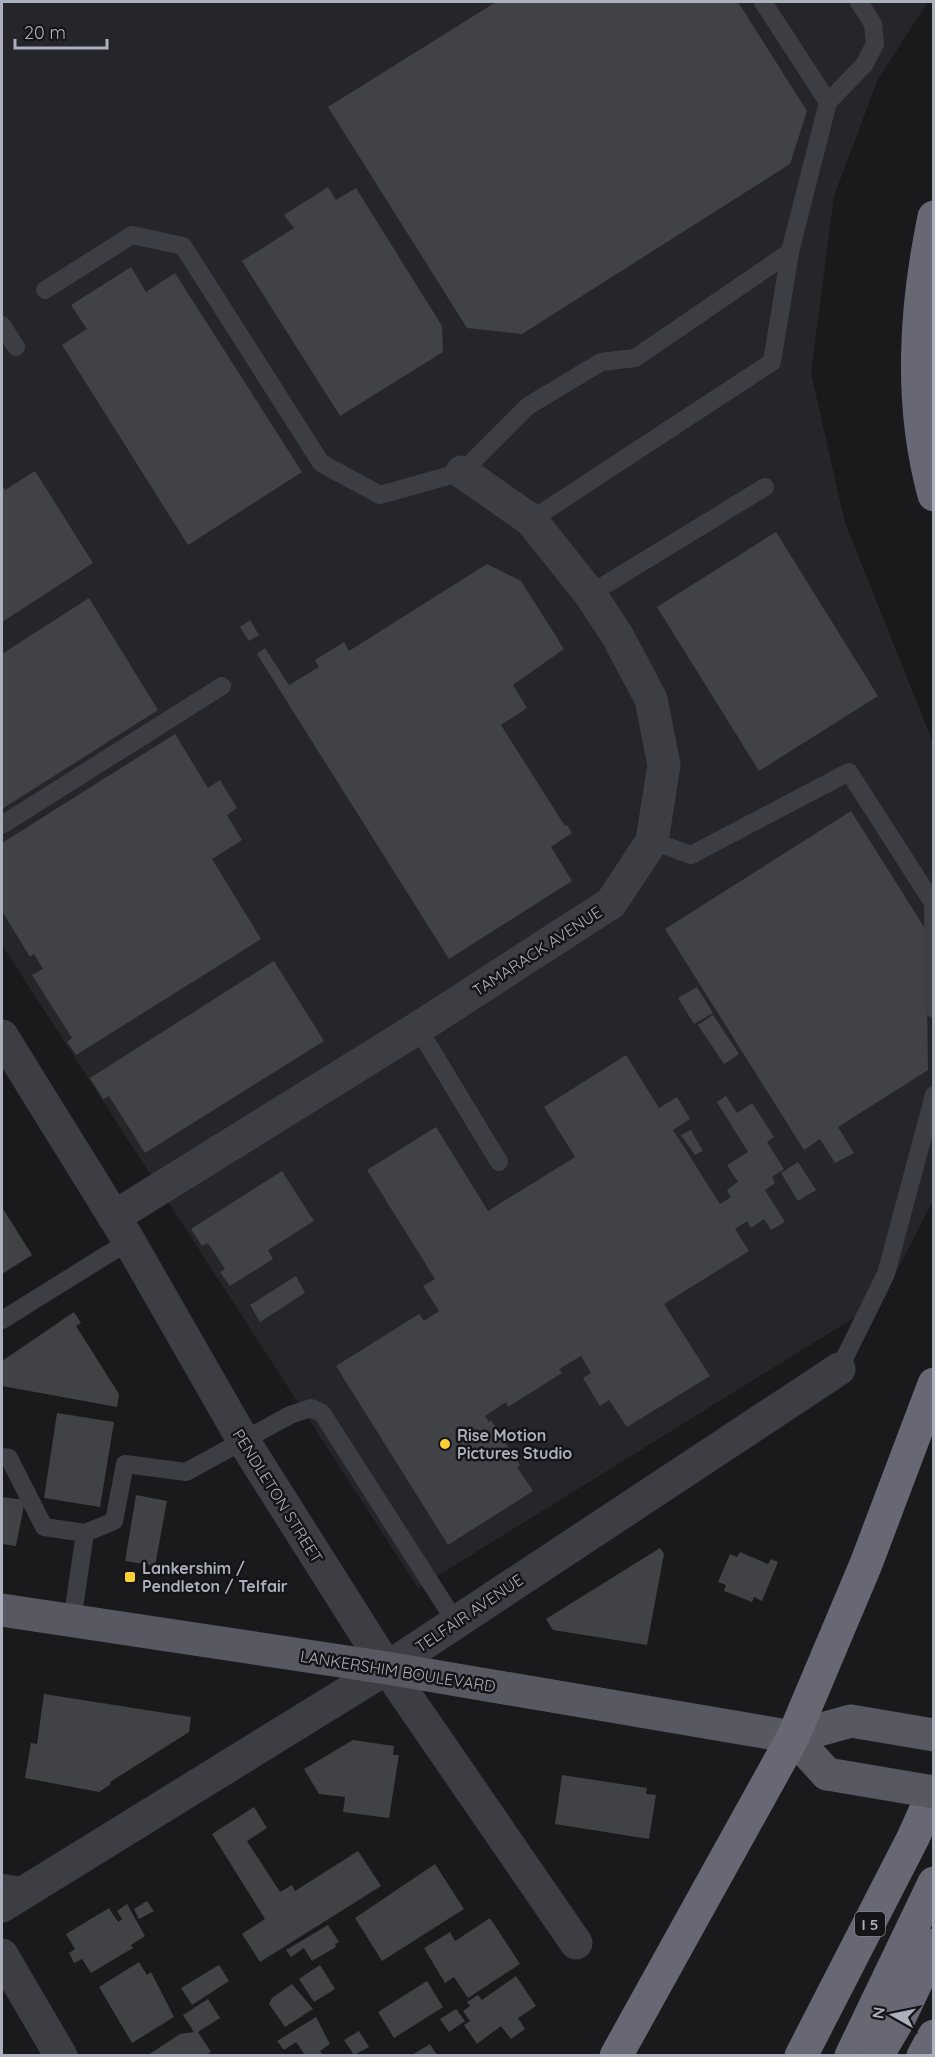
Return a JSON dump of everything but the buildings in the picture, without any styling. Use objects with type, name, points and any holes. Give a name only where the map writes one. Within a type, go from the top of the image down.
[{"type":"highway","points":[[933,217],[921,279],[915,371],[927,470],[933,495]]},
{"type":"highway","points":[[616,2055],[793,1737],[866,1564],[933,1384]]},
{"type":"highway","name":"I 5","points":[[801,2055],[913,1838],[933,1791]]},
{"type":"highway","points":[[850,2055],[933,1883]]},
{"type":"highway","points":[[877,2055],[900,2017],[933,1945]]},
{"type":"highway","points":[[923,2055],[933,2036]]},
{"type":"main road","name":"LANKERSHIM BOULEVARD","points":[[2,1610],[387,1668],[793,1737],[851,1721],[933,1735]]},
{"type":"main road","points":[[793,1737],[827,1774],[933,1791]]},
{"type":"street","name":"TAMARACK AVENUE","points":[[122,1229],[418,1028],[611,903],[652,841],[664,765],[651,699],[617,635],[591,594],[531,520],[462,472]]},
{"type":"street","name":"PENDLETON STREET","points":[[2,1036],[122,1229],[243,1440],[387,1668],[576,1943]]},
{"type":"street","name":"TELFAIR AVENUE","points":[[2,1906],[17,1885],[387,1668],[839,1369]]},
{"type":"street","points":[[2,1955],[61,2055]]},
{"type":"lane","points":[[763,2],[828,102]]},
{"type":"lane","points":[[531,520],[772,362],[790,252],[828,102],[864,65],[875,44],[873,24],[859,2]]},
{"type":"lane","points":[[45,290],[132,235],[183,246],[321,463],[380,495],[462,472],[528,406],[601,362],[635,358],[790,252]]},
{"type":"lane","points":[[2,325],[16,347]]},
{"type":"lane","points":[[591,594],[765,487]]},
{"type":"lane","points":[[2,825],[222,686]]},
{"type":"lane","points":[[652,841],[691,855],[849,772],[933,903],[933,1009]]},
{"type":"lane","points":[[418,1028],[500,1162]]},
{"type":"lane","points":[[839,1369],[886,1274],[933,1095]]},
{"type":"lane","points":[[2,1320],[122,1229]]},
{"type":"lane","points":[[2,1457],[9,1458],[44,1527],[85,1533],[114,1521],[125,1464],[186,1472],[290,1415],[311,1408],[322,1413],[455,1621]]},
{"type":"lane","points":[[72,1621],[85,1533]]},
{"type":"shaded area","points":[[2,2],[928,2],[878,79],[834,196],[811,373],[845,523],[933,743],[933,1201],[881,1301],[418,1588],[2,945]]},
{"type":"place","name":"Rise Motion Pictures Studio","points":[[445,1444]]},
{"type":"place","name":"Lankershim / Pendleton / Telfair","points":[[130,1577]]}]
